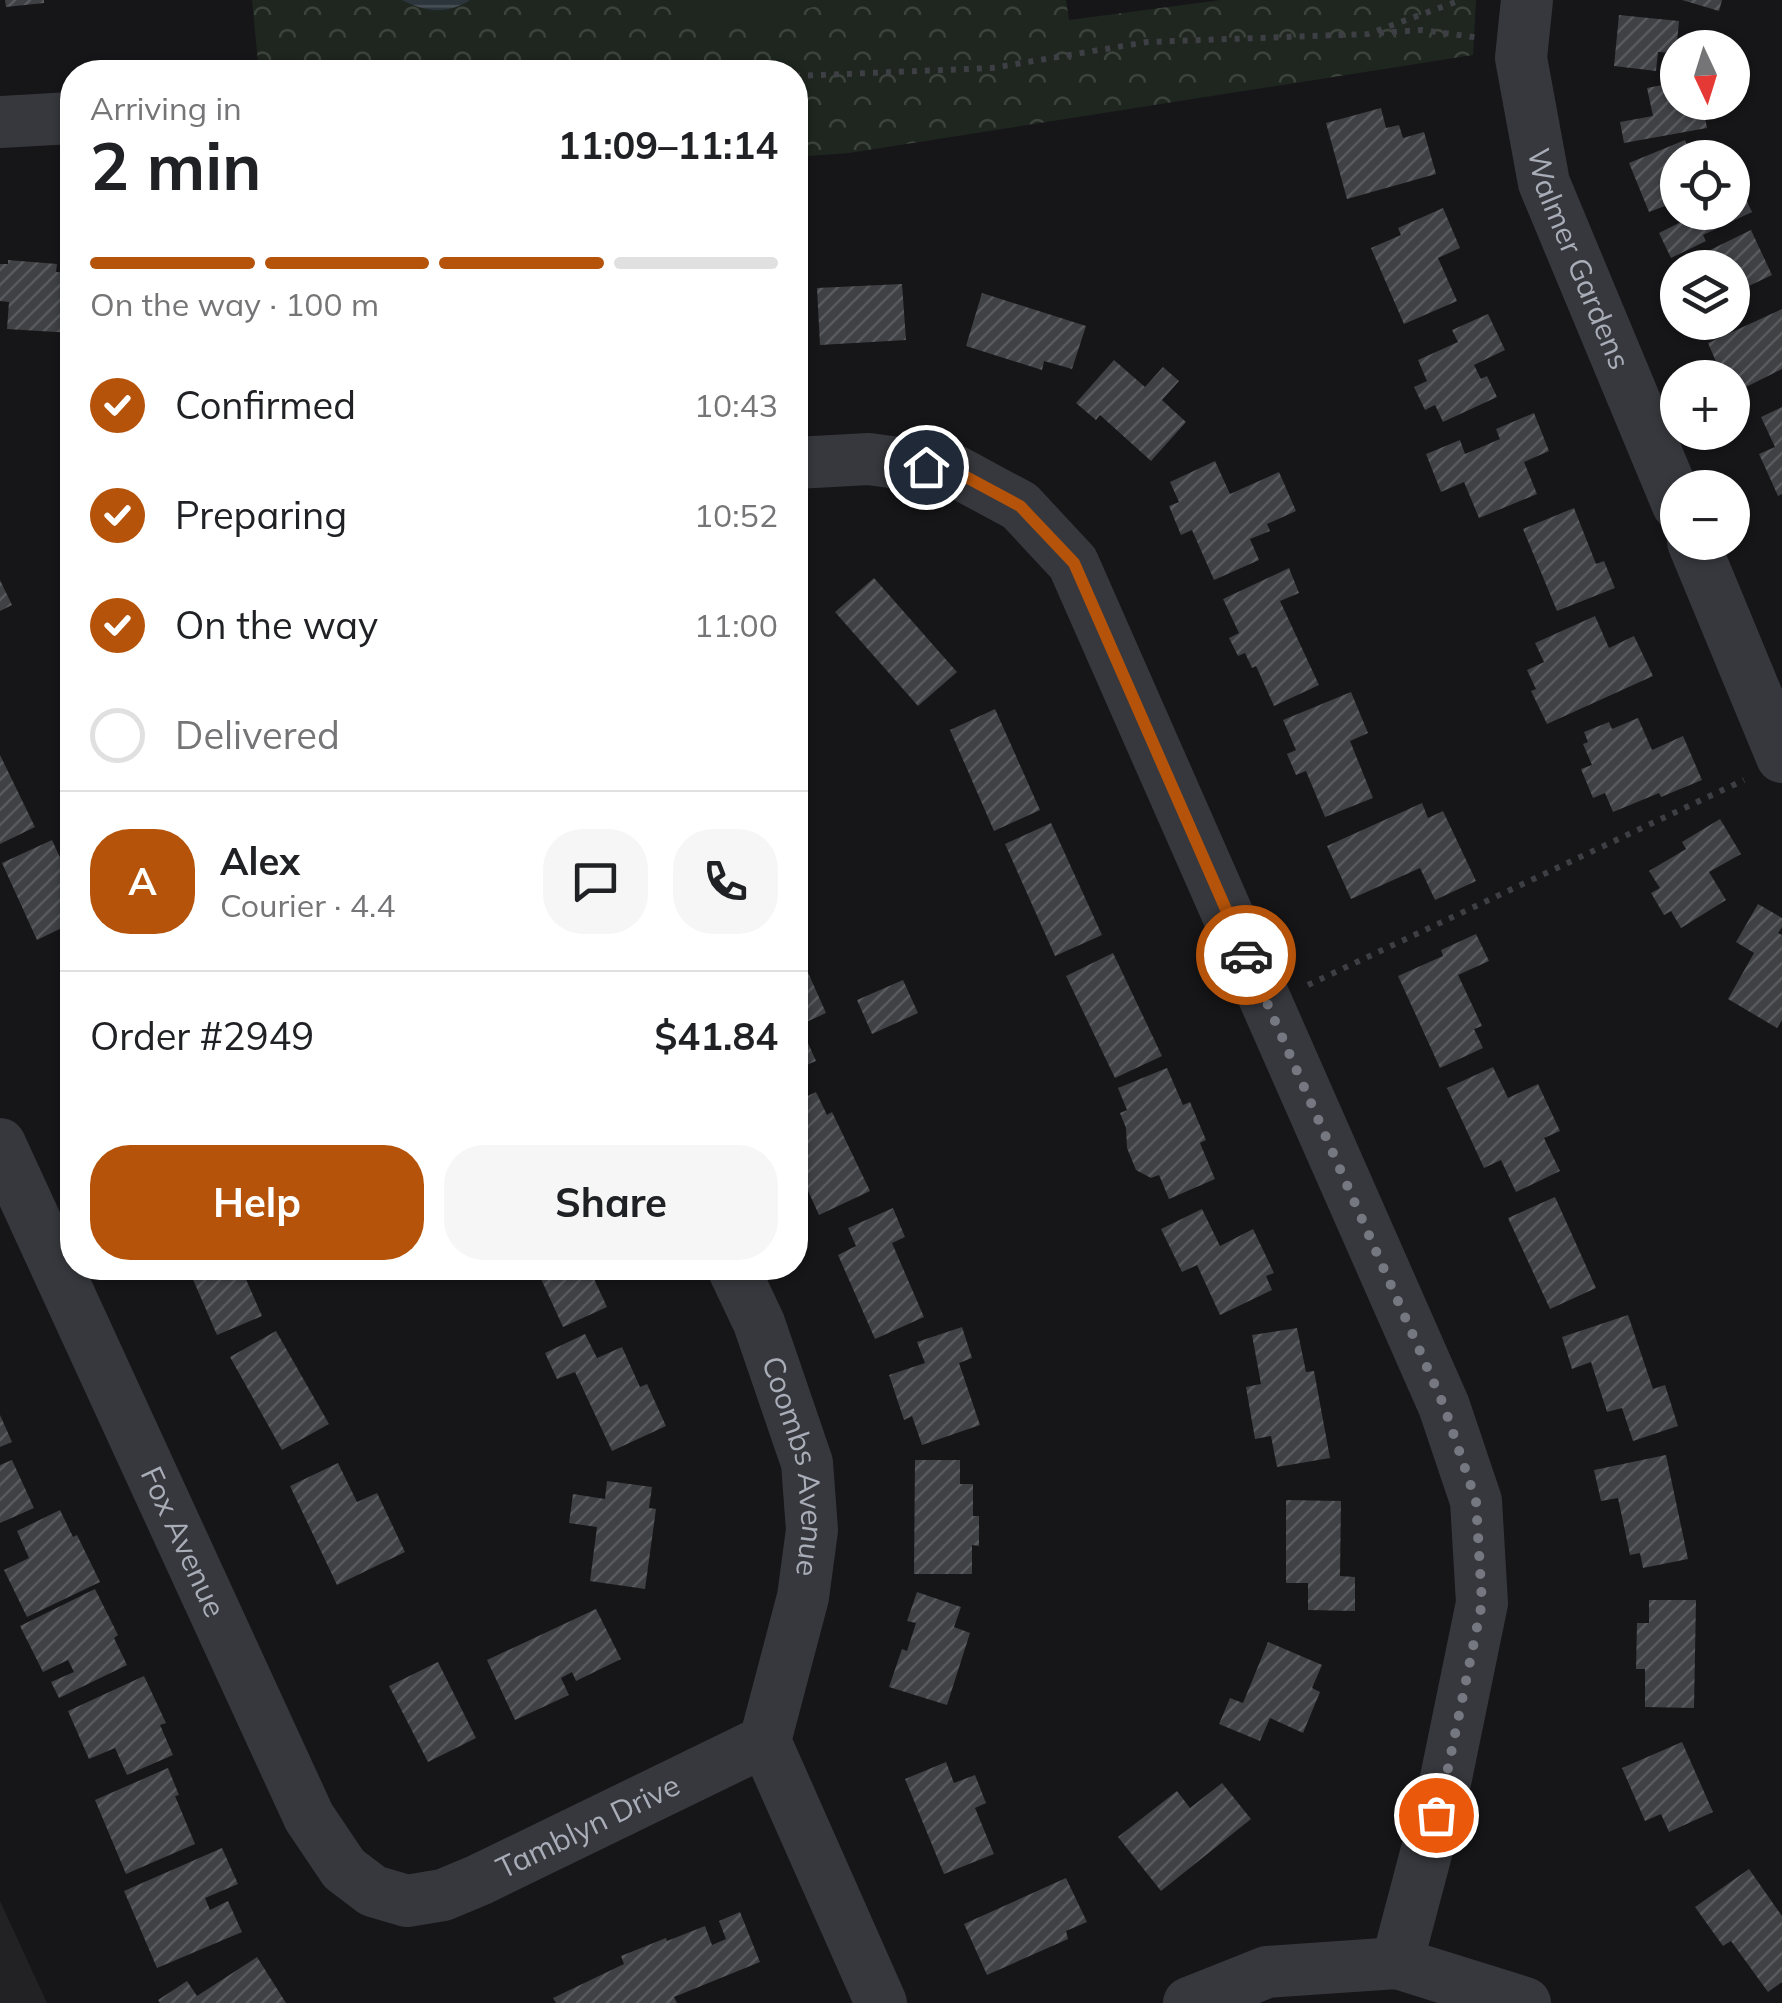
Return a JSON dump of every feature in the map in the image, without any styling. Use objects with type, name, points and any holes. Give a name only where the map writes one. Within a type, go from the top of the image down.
[{"type":"street","name":"Walmer Gardens","points":[[1528,0],[1521,58],[1544,183],[1663,470]]},
{"type":"street","points":[[0,122],[60,119]]},
{"type":"street","points":[[808,461],[869,458],[955,471],[1020,506],[1074,563],[1444,1406],[1476,1501],[1482,1603],[1446,1778],[1397,1962]]},
{"type":"street","points":[[1699,560],[1765,768]]},
{"type":"street","name":"Fox Avenue","points":[[0,1144],[60,1275]]},
{"type":"street","name":"Fox Avenue","points":[[62,1280],[309,1817],[344,1870],[373,1891],[408,1901]]},
{"type":"street","name":"Coombs Avenue","points":[[739,1280],[759,1323],[807,1463],[812,1530],[803,1597],[765,1741]]},
{"type":"street","points":[[765,1741],[881,2003]]},
{"type":"street","name":"Tamblyn Drive","points":[[408,1901],[443,1895],[479,1880],[765,1741]]},
{"type":"street","points":[[1189,2003],[1267,1972],[1397,1962],[1525,2003]]},
{"type":"path","points":[[1368,34],[1461,0]]},
{"type":"path","points":[[808,75],[992,68],[1147,42],[1422,30],[1475,36],[1521,58]]},
{"type":"path","points":[[1268,1004],[1765,768]]},
{"type":"shaded area","points":[[402,0],[470,0],[436,10]]},
{"type":"shaded area","points":[[0,1901],[47,2003],[0,2003]]},
{"type":"green space","points":[[252,0],[1066,0],[1069,20],[1221,0],[1476,0],[1473,55],[849,153],[808,156],[808,60],[258,60]]},
{"type":"green space","points":[[692,0],[842,0],[700,34]]},
{"type":"building","points":[[5,0],[44,0],[44,3],[6,7]]},
{"type":"building","points":[[1682,0],[1722,0],[1719,11]]},
{"type":"building","points":[[1619,15],[1679,21],[1678,30],[1660,30],[1656,71],[1614,66]]},
{"type":"building","points":[[1660,85],[1660,120],[1705,120],[1707,128],[1624,143],[1620,122],[1653,116],[1647,88]]},
{"type":"building","points":[[1381,108],[1386,128],[1399,125],[1403,138],[1424,132],[1436,174],[1347,199],[1326,123]]},
{"type":"building","points":[[1660,150],[1660,208],[1649,212],[1629,163]]},
{"type":"building","points":[[1443,208],[1460,248],[1438,258],[1457,301],[1404,324],[1371,248],[1401,235],[1398,228]]},
{"type":"building","points":[[1714,230],[1703,235],[1706,241],[1687,250],[1667,250],[1659,233]]},
{"type":"building","points":[[1751,230],[1772,275],[1750,285],[1750,250],[1710,250]]},
{"type":"building","points":[[8,260],[57,264],[60,332],[7,329],[9,302],[0,301],[0,264],[8,264]]},
{"type":"building","points":[[902,284],[906,340],[820,345],[817,288]]},
{"type":"building","points":[[982,293],[1086,326],[1072,369],[1044,361],[1042,370],[966,346]]},
{"type":"building","points":[[1782,309],[1782,369],[1750,385],[1750,360],[1715,360],[1708,343],[1750,340],[1750,324]]},
{"type":"building","points":[[1488,314],[1505,350],[1474,365],[1481,379],[1487,376],[1497,397],[1443,422],[1435,405],[1425,410],[1414,387],[1427,381],[1418,360],[1458,342],[1452,330]]},
{"type":"building","points":[[1114,360],[1145,387],[1163,367],[1179,381],[1162,400],[1186,422],[1151,461],[1100,415],[1096,420],[1076,403]]},
{"type":"building","points":[[1782,407],[1782,494],[1778,496],[1759,454],[1775,447],[1761,417]]},
{"type":"building","points":[[1534,413],[1549,451],[1524,462],[1537,494],[1479,518],[1464,482],[1441,492],[1426,454],[1460,440],[1465,454],[1500,439],[1496,429]]},
{"type":"building","points":[[1215,461],[1230,494],[1279,472],[1296,511],[1267,524],[1270,531],[1250,539],[1259,560],[1214,580],[1192,530],[1181,535],[1169,506],[1179,502],[1170,482]]},
{"type":"building","points":[[1574,508],[1596,564],[1604,561],[1615,588],[1557,611],[1523,529]]},
{"type":"building","points":[[1289,568],[1299,593],[1280,601],[1319,685],[1274,706],[1256,666],[1252,668],[1245,653],[1238,656],[1229,638],[1239,633],[1223,599]]},
{"type":"building","points":[[874,578],[957,672],[918,706],[835,612]]},
{"type":"building","points":[[0,580],[12,605],[0,611]]},
{"type":"building","points":[[1595,616],[1609,648],[1634,636],[1653,676],[1547,724],[1531,691],[1536,689],[1527,670],[1544,662],[1535,643]]},
{"type":"building","points":[[1351,692],[1368,733],[1350,741],[1373,798],[1325,817],[1306,771],[1296,775],[1287,754],[1296,750],[1283,720]]},
{"type":"building","points":[[995,709],[1040,810],[994,831],[950,730]]},
{"type":"building","points":[[1638,718],[1652,750],[1683,736],[1702,780],[1613,812],[1605,793],[1593,798],[1581,769],[1592,765],[1583,744],[1588,742],[1584,732],[1609,722],[1612,729]]},
{"type":"building","points":[[0,755],[35,827],[0,844]]},
{"type":"building","points":[[1422,803],[1428,818],[1443,811],[1476,881],[1435,900],[1420,868],[1351,899],[1327,846]]},
{"type":"building","points":[[1720,819],[1741,854],[1709,872],[1726,900],[1681,928],[1671,911],[1664,915],[1651,893],[1660,888],[1649,871],[1686,849],[1682,842]]},
{"type":"building","points":[[1051,823],[1102,935],[1055,956],[1005,844]]},
{"type":"building","points":[[52,840],[60,858],[60,929],[37,940],[2,863]]},
{"type":"building","points":[[1758,904],[1782,918],[1778,933],[1782,935],[1782,1020],[1777,1028],[1728,999],[1754,953],[1736,942]]},
{"type":"building","points":[[1476,934],[1489,961],[1458,975],[1482,1026],[1474,1029],[1483,1048],[1440,1068],[1398,976],[1443,956],[1441,950]]},
{"type":"building","points":[[1113,953],[1162,1056],[1115,1078],[1066,976]]},
{"type":"building","points":[[808,972],[826,1013],[808,1021]]},
{"type":"building","points":[[903,980],[918,1013],[872,1034],[857,1000]]},
{"type":"building","points":[[808,1043],[816,1061],[808,1064]]},
{"type":"building","points":[[1493,1067],[1508,1098],[1538,1084],[1560,1131],[1544,1138],[1560,1171],[1516,1192],[1501,1160],[1484,1168],[1447,1088]]},
{"type":"building","points":[[1167,1068],[1183,1105],[1190,1102],[1206,1140],[1200,1143],[1215,1179],[1169,1199],[1159,1175],[1151,1178],[1136,1170],[1120,1113],[1127,1110],[1118,1088]]},
{"type":"building","points":[[816,1092],[827,1115],[832,1112],[870,1191],[819,1215],[808,1191],[808,1096]]},
{"type":"building","points":[[1555,1197],[1596,1288],[1550,1309],[1508,1218]]},
{"type":"building","points":[[893,1208],[905,1237],[892,1243],[924,1317],[875,1339],[838,1255],[856,1246],[848,1228]]},
{"type":"building","points":[[1202,1209],[1220,1246],[1253,1229],[1274,1273],[1266,1276],[1272,1290],[1220,1315],[1197,1265],[1182,1272],[1161,1229]]},
{"type":"building","points":[[193,1280],[246,1280],[262,1316],[217,1335]]},
{"type":"building","points":[[541,1280],[595,1280],[607,1307],[563,1327]]},
{"type":"building","points":[[1628,1315],[1653,1389],[1665,1385],[1678,1426],[1633,1441],[1622,1408],[1607,1412],[1591,1362],[1572,1369],[1562,1337]]},
{"type":"building","points":[[962,1327],[972,1358],[959,1363],[980,1425],[922,1445],[912,1416],[904,1420],[889,1375],[925,1363],[917,1342]]},
{"type":"building","points":[[1297,1328],[1306,1372],[1314,1371],[1330,1458],[1277,1467],[1271,1436],[1255,1439],[1246,1387],[1261,1384],[1252,1335]]},
{"type":"building","points":[[276,1331],[329,1424],[282,1450],[230,1357]]},
{"type":"building","points":[[585,1334],[597,1358],[622,1347],[640,1387],[647,1384],[666,1426],[612,1451],[575,1372],[557,1379],[545,1353]]},
{"type":"building","points":[[0,1415],[12,1442],[0,1447]]},
{"type":"building","points":[[1666,1455],[1688,1559],[1643,1568],[1640,1553],[1630,1555],[1618,1498],[1601,1501],[1594,1470]]},
{"type":"building","points":[[12,1460],[34,1508],[0,1523],[0,1465]]},
{"type":"building","points":[[915,1460],[960,1460],[960,1484],[973,1484],[973,1516],[979,1516],[979,1546],[972,1545],[972,1574],[914,1574]]},
{"type":"building","points":[[338,1463],[357,1502],[377,1493],[405,1552],[337,1585],[290,1486]]},
{"type":"building","points":[[607,1481],[652,1487],[649,1508],[656,1509],[645,1589],[590,1581],[597,1527],[569,1523],[573,1494],[605,1499]]},
{"type":"building","points":[[1286,1500],[1341,1501],[1340,1576],[1355,1577],[1355,1611],[1308,1610],[1308,1583],[1286,1583]]},
{"type":"building","points":[[60,1510],[100,1582],[27,1617],[4,1570],[29,1558],[17,1531]]},
{"type":"building","points":[[95,1589],[118,1635],[114,1638],[127,1665],[59,1698],[51,1682],[74,1672],[68,1660],[43,1672],[20,1626]]},
{"type":"building","points":[[917,1592],[961,1607],[954,1627],[970,1633],[947,1705],[889,1687],[916,1623],[907,1621]]},
{"type":"building","points":[[1649,1600],[1696,1600],[1694,1708],[1645,1707],[1645,1669],[1636,1669],[1637,1623],[1649,1623]]},
{"type":"building","points":[[596,1609],[621,1659],[576,1681],[572,1672],[561,1678],[569,1695],[515,1720],[487,1660]]},
{"type":"building","points":[[1268,1642],[1322,1665],[1312,1688],[1320,1692],[1303,1733],[1270,1718],[1260,1741],[1219,1724],[1230,1698],[1243,1703]]},
{"type":"building","points":[[438,1662],[476,1738],[428,1762],[389,1686]]},
{"type":"building","points":[[144,1676],[166,1723],[160,1725],[173,1755],[127,1775],[115,1748],[89,1759],[68,1711]]},
{"type":"building","points":[[1682,1742],[1713,1812],[1669,1832],[1661,1814],[1645,1821],[1622,1768]]},
{"type":"building","points":[[946,1762],[954,1783],[975,1775],[986,1803],[975,1808],[994,1854],[944,1874],[905,1779]]},
{"type":"building","points":[[168,1768],[195,1844],[126,1874],[95,1800]]},
{"type":"building","points":[[1222,1783],[1251,1819],[1161,1891],[1118,1837],[1177,1791],[1190,1808]]},
{"type":"building","points":[[222,1848],[238,1884],[205,1898],[210,1910],[228,1901],[242,1932],[157,1968],[124,1891]]},
{"type":"building","points":[[1749,1869],[1782,1916],[1782,1982],[1768,1992],[1731,1941],[1723,1946],[1695,1907]]},
{"type":"building","points":[[1066,1878],[1087,1922],[1066,1931],[1068,1939],[987,1975],[964,1924]]},
{"type":"building","points":[[740,1912],[760,1962],[674,1997],[677,2003],[556,2003],[553,1998],[624,1964],[621,1956],[666,1938],[667,1941],[705,1926],[712,1945],[726,1939],[719,1921]]},
{"type":"building","points":[[257,1957],[286,2003],[158,2000],[187,1981],[197,1996]]},
{"type":"way so far","points":[[1246,955],[1444,1406],[1476,1501],[1482,1603],[1436,1815]]},
{"type":"route","points":[[926,467],[955,471],[1020,506],[1074,563],[1246,955]]}]
